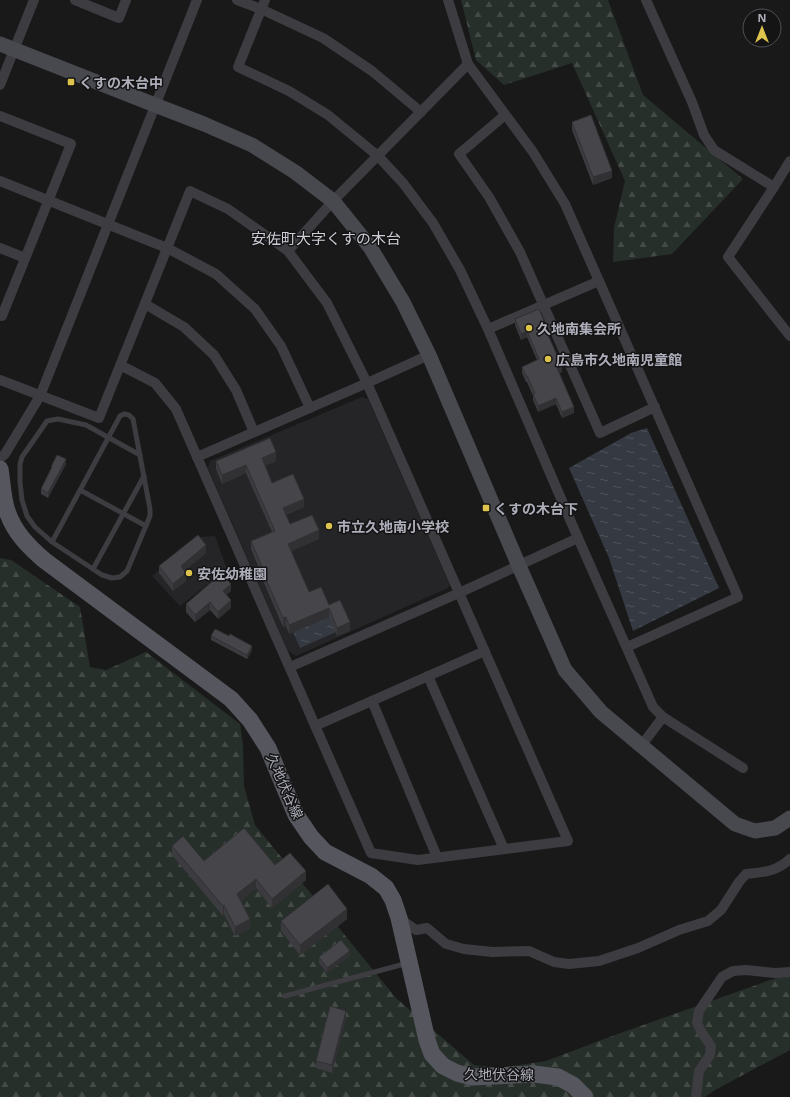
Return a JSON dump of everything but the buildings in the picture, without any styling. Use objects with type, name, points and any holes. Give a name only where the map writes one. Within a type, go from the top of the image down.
[{"type":"main road","name":"久地伏谷線","points":[[0,469],[7,510],[16,530],[28,546],[44,560],[231,699],[250,720],[268,748],[296,815],[311,837],[325,852],[371,876],[386,888],[393,900],[399,918],[427,1040],[432,1054],[443,1066],[457,1073],[472,1077],[534,1074],[558,1078],[573,1085],[585,1097]]},
{"type":"street","points":[[0,85],[34,0]]},
{"type":"street","points":[[75,0],[119,18],[126,0]]},
{"type":"street","points":[[0,458],[5,454],[40,396],[197,0]]},
{"type":"street","points":[[237,0],[263,5],[323,38],[372,71],[421,112]]},
{"type":"street","points":[[448,0],[468,64],[533,152],[565,204],[738,597],[627,647]]},
{"type":"street","points":[[646,0],[692,102],[704,135],[714,150],[774,187]]},
{"type":"street","points":[[263,5],[238,67],[289,91],[328,115],[378,156],[403,183],[433,223],[460,270],[488,329],[653,707],[663,716],[743,768]]},
{"type":"street","points":[[0,44],[204,124],[252,145],[295,172],[332,201],[370,247],[403,302],[429,355],[565,670],[601,712],[707,799],[735,824],[755,831],[775,828],[790,818]]},
{"type":"street","points":[[288,251],[332,201],[468,64]]},
{"type":"street","points":[[505,115],[459,154],[489,197],[520,252],[600,433],[655,407]]},
{"type":"street","points":[[0,116],[71,144],[2,316],[0,315]]},
{"type":"street","points":[[790,161],[728,257],[790,336]]},
{"type":"street","points":[[0,181],[167,248],[216,274],[254,309],[281,346],[310,408]]},
{"type":"street","points":[[0,380],[99,418],[144,304],[190,191],[228,209],[288,251],[327,303],[367,383],[568,841],[418,860],[371,853],[176,409],[155,383],[120,365]]},
{"type":"street","points":[[0,248],[25,258]]},
{"type":"street","points":[[488,329],[599,281]]},
{"type":"street","points":[[144,304],[184,327],[214,355],[236,390],[254,432]]},
{"type":"street","points":[[197,458],[429,355]]},
{"type":"street","points":[[290,667],[459,593],[578,538]]},
{"type":"street","points":[[315,726],[485,651]]},
{"type":"street","points":[[428,676],[504,849]]},
{"type":"street","points":[[372,700],[437,857]]},
{"type":"street","points":[[641,746],[663,716]]},
{"type":"street","points":[[399,918],[416,930],[427,928],[446,944],[464,949],[492,952],[530,951],[554,962],[570,964],[599,961],[638,948],[678,930],[708,921],[721,910],[746,874],[764,872],[778,868],[790,859]]},
{"type":"street","points":[[696,1097],[699,1071],[710,1055],[711,1046],[697,1023],[699,1011],[722,977],[733,971],[746,970],[775,973],[790,972]]},
{"type":"lane","points":[[52,542],[108,438],[120,416],[124,414],[133,419],[140,455],[144,476],[150,509],[150,516],[127,571],[120,577],[112,578],[102,576],[52,542],[35,528],[28,516],[22,500],[20,464],[22,457],[47,421],[58,419],[86,425],[108,438],[140,455]]},
{"type":"lane","points":[[93,570],[144,476]]},
{"type":"lane","points":[[80,490],[146,526]]},
{"type":"lane","points":[[285,996],[409,963]]},
{"type":"shaded area","name":"市立久地南小学校","points":[[362,397],[368,399],[450,585],[448,588],[296,656],[288,651],[208,468],[210,461]]},
{"type":"shaded area","name":"安佐幼稚園","points":[[215,536],[227,569],[180,606],[152,576],[200,537]]},
{"type":"green space","points":[[461,0],[608,0],[643,95],[743,179],[672,254],[613,262],[614,228],[625,181],[572,63],[504,85],[476,60]]},
{"type":"green space","points":[[0,558],[11,560],[80,607],[90,667],[106,670],[146,652],[240,724],[243,745],[244,786],[255,825],[396,998],[474,1065],[500,1068],[546,1061],[790,973],[790,1050],[715,1090],[705,1097],[0,1097]]},
{"type":"water","points":[[647,428],[719,588],[633,631],[609,558],[569,468],[631,433]]},
{"type":"water","points":[[329,617],[336,632],[300,648],[293,632]]},
{"type":"place","name":"くすの木台中","points":[[71,82]]},
{"type":"place","name":"久地南集会所","points":[[529,328]]},
{"type":"place","name":"広島市久地南児童館","points":[[548,359]]},
{"type":"place","name":"くすの木台下","points":[[486,508]]},
{"type":"place","name":"市立久地南小学校","points":[[329,526]]},
{"type":"place","name":"安佐幼稚園","points":[[189,573]]},
{"type":"district","name":"安佐町大字くすの木台","points":[[326,238]]}]
